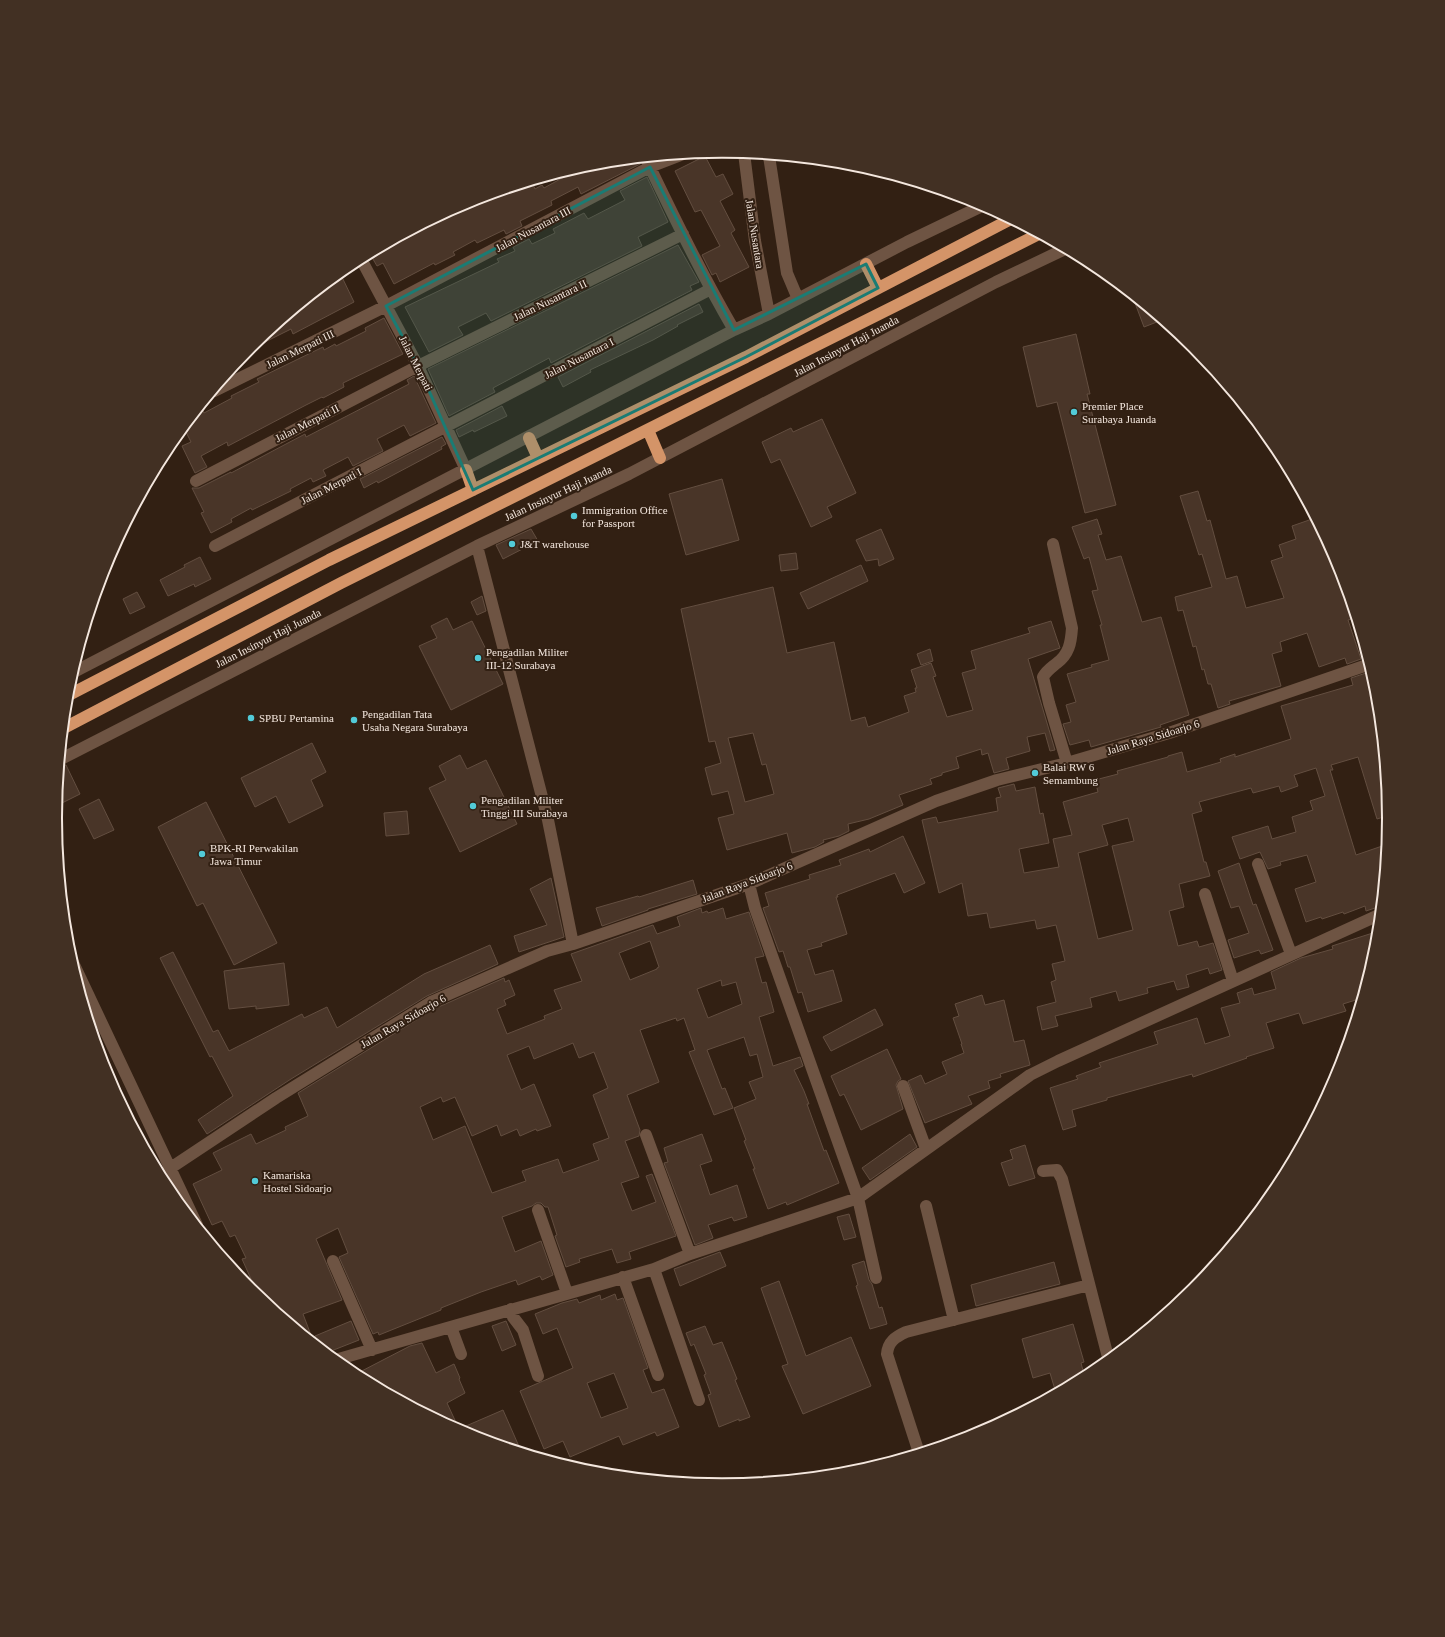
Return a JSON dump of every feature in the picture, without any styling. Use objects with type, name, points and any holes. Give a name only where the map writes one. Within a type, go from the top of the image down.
[{"type":"highway","points":[[75,692],[328,560],[746,357],[878,288],[1001,220]]},
{"type":"highway","name":"Jalan Insinyur Haji Juanda","points":[[69,725],[341,583],[1034,236]]},
{"type":"highway","points":[[866,264],[878,288]]},
{"type":"highway","points":[[746,357],[756,376]]},
{"type":"highway","points":[[648,430],[660,458]]},
{"type":"highway","points":[[529,438],[538,458]]},
{"type":"highway","points":[[466,470],[473,490]]},
{"type":"street","name":"Jalan Nusantara","points":[[745,159],[755,241],[769,314]]},
{"type":"street","points":[[770,159],[787,273],[798,299]]},
{"type":"street","points":[[648,163],[683,234],[734,330]]},
{"type":"street","name":"Jalan Nusantara III","points":[[386,306],[648,163]]},
{"type":"street","points":[[80,669],[529,438],[734,330],[769,314],[907,242],[976,209]]},
{"type":"street","name":"Jalan Nusantara II","points":[[418,366],[683,234]]},
{"type":"street","name":"Jalan Insinyur Haji Juanda","points":[[65,757],[478,546],[660,458],[996,282],[1061,251]]},
{"type":"street","name":"Jalan Merpati","points":[[364,264],[418,366],[466,470]]},
{"type":"street","name":"Jalan Nusantara I","points":[[446,427],[712,289]]},
{"type":"street","name":"Jalan Merpati III","points":[[223,387],[386,306]]},
{"type":"street","name":"Jalan Merpati II","points":[[196,481],[418,366]]},
{"type":"street","name":"Jalan Merpati I","points":[[215,546],[446,427]]},
{"type":"street","points":[[1053,544],[1072,628],[1072,642],[1066,656],[1047,670],[1043,677],[1049,703],[1067,763]]},
{"type":"street","points":[[478,546],[548,820],[573,944]]},
{"type":"street","name":"Jalan Raya Sidoarjo 6","points":[[165,1172],[276,1098],[431,1002],[547,951],[573,944],[749,884],[936,801],[997,780],[1067,763],[1169,733],[1364,666]]},
{"type":"street","points":[[1258,864],[1291,954]]},
{"type":"street","points":[[749,884],[754,908],[858,1198],[876,1278]]},
{"type":"street","points":[[1205,894],[1233,981]]},
{"type":"street","points":[[342,1358],[654,1269],[690,1254],[858,1198],[1030,1075],[1375,917]]},
{"type":"street","points":[[84,986],[189,1209]]},
{"type":"street","points":[[903,1086],[926,1149]]},
{"type":"street","points":[[646,1135],[690,1254]]},
{"type":"street","points":[[1043,1170],[1057,1170],[1062,1179],[1108,1355]]},
{"type":"street","points":[[926,1206],[954,1320]]},
{"type":"street","points":[[538,1210],[567,1293]]},
{"type":"street","points":[[332,1261],[372,1350]]},
{"type":"street","points":[[654,1269],[699,1400]]},
{"type":"street","points":[[623,1277],[658,1376]]},
{"type":"street","points":[[918,1449],[887,1354],[887,1347],[894,1337],[906,1332],[1090,1285]]},
{"type":"street","points":[[511,1309],[523,1330],[538,1376]]},
{"type":"street","points":[[451,1327],[462,1354]]},
{"type":"highlighted area","points":[[650,167],[734,330],[866,264],[878,288],[746,357],[473,490],[418,366],[386,306]]},
{"type":"building","points":[[706,158],[716,177],[723,174],[733,194],[720,201],[735,230],[731,233],[749,267],[720,282],[716,273],[712,275],[702,255],[720,246],[701,210],[695,212],[675,171],[700,159]]},
{"type":"building","points":[[640,164],[581,194],[578,187],[551,201],[552,205],[520,221],[522,226],[506,234],[504,230],[477,243],[475,240],[453,252],[455,255],[435,265],[434,263],[394,284],[383,263],[377,266],[373,258],[392,246],[430,226],[470,208],[510,193],[534,186],[535,189],[542,185],[544,188],[560,179],[594,171]]},
{"type":"building","points":[[647,177],[668,222],[638,237],[642,246],[491,321],[486,313],[458,327],[463,335],[429,352],[405,307],[499,262],[497,259],[515,251],[513,247],[529,239],[532,244],[555,233],[553,229],[584,213],[588,219],[625,200],[620,191]]},
{"type":"building","points":[[678,245],[699,282],[690,286],[692,290],[551,363],[549,358],[493,388],[495,392],[449,416],[428,369]]},
{"type":"building","points":[[343,278],[354,302],[293,334],[291,329],[265,342],[320,294]]},
{"type":"building","points":[[1135,302],[1158,322],[1144,327]]},
{"type":"building","points":[[699,304],[703,312],[677,325],[678,326],[653,340],[590,370],[591,372],[563,387],[558,377]]},
{"type":"building","points":[[384,318],[403,354],[343,383],[344,387],[228,446],[227,442],[201,456],[207,467],[195,473],[182,446],[191,442],[186,433],[202,412],[204,413],[232,398],[231,396],[259,382],[257,379],[323,347],[324,350],[335,344],[336,346],[366,331],[365,328]]},
{"type":"building","points":[[1076,334],[1090,394],[1087,394],[1116,505],[1085,513],[1057,402],[1037,407],[1023,347]]},
{"type":"building","points":[[414,376],[436,423],[410,436],[404,425],[377,439],[383,451],[353,466],[348,457],[323,470],[326,476],[313,482],[311,478],[290,489],[291,491],[252,510],[251,508],[231,519],[232,522],[211,533],[201,513],[204,512],[192,488],[199,488],[231,473],[305,434],[306,437],[409,384],[407,380]]},
{"type":"building","points":[[502,406],[507,416],[474,432],[473,430],[459,437],[456,430]]},
{"type":"building","points":[[822,419],[856,493],[827,507],[832,517],[811,527],[780,459],[771,463],[762,442],[791,428],[793,432]]},
{"type":"building","points":[[442,437],[446,444],[441,447],[442,449],[378,483],[377,481],[364,488],[360,479]]},
{"type":"building","points":[[722,479],[739,540],[686,555],[669,494]]},
{"type":"building","points":[[1198,491],[1207,521],[1210,520],[1226,579],[1237,576],[1246,608],[1284,598],[1271,561],[1283,557],[1279,545],[1296,539],[1292,526],[1311,519],[1333,566],[1348,606],[1352,619],[1348,620],[1361,659],[1347,664],[1345,658],[1319,667],[1307,633],[1280,642],[1282,651],[1272,654],[1281,686],[1229,701],[1230,704],[1218,708],[1211,684],[1208,684],[1204,669],[1202,670],[1196,646],[1193,647],[1183,610],[1178,611],[1175,597],[1212,587],[1202,554],[1199,555],[1180,496]]},
{"type":"building","points":[[1097,519],[1102,534],[1098,535],[1106,560],[1121,556],[1142,622],[1161,617],[1189,715],[1160,725],[1161,727],[1091,747],[1089,740],[1070,745],[1063,724],[1071,722],[1066,705],[1076,702],[1067,674],[1092,667],[1091,665],[1109,660],[1100,625],[1102,625],[1092,591],[1098,590],[1089,557],[1084,559],[1072,527]]},
{"type":"building","points":[[531,529],[538,541],[503,559],[496,545]]},
{"type":"building","points":[[881,529],[894,559],[879,566],[878,559],[866,561],[856,540]]},
{"type":"building","points":[[796,553],[798,569],[781,571],[779,555]]},
{"type":"building","points":[[200,557],[211,579],[195,587],[194,584],[168,596],[160,580]]},
{"type":"building","points":[[861,565],[868,581],[808,609],[800,593]]},
{"type":"building","points":[[773,587],[787,653],[834,642],[851,721],[865,717],[868,727],[909,712],[904,696],[916,692],[915,688],[917,688],[911,670],[931,663],[936,676],[933,677],[947,717],[973,710],[962,673],[976,669],[971,651],[1030,633],[1028,628],[1051,621],[1060,648],[1028,659],[1055,750],[1050,751],[1045,733],[1027,737],[1030,751],[1006,758],[1009,769],[994,773],[988,753],[982,755],[981,749],[956,757],[959,768],[942,773],[942,775],[930,779],[932,784],[899,795],[903,805],[869,819],[848,824],[849,831],[839,836],[823,840],[824,842],[815,847],[792,853],[787,833],[727,850],[718,818],[734,814],[728,791],[712,795],[705,768],[721,763],[715,741],[709,742],[681,609]],"holes":[[[753,733],[762,765],[766,764],[774,794],[745,802],[728,738]]]},
{"type":"building","points":[[137,592],[145,607],[130,614],[123,599]]},
{"type":"building","points":[[482,596],[486,611],[477,615],[471,602]]},
{"type":"building","name":"Pengadilan Militer III-12 Surabaya","points":[[447,618],[453,630],[472,621],[503,684],[451,710],[419,646],[437,638],[431,626]]},
{"type":"building","points":[[930,649],[933,661],[921,665],[917,654]]},
{"type":"building","points":[[1366,673],[1377,732],[1382,775],[1383,817],[1377,819],[1358,757],[1331,765],[1333,770],[1330,770],[1356,855],[1382,846],[1377,907],[1366,911],[1365,906],[1344,914],[1343,912],[1322,919],[1321,917],[1306,922],[1295,889],[1316,882],[1307,855],[1280,862],[1281,865],[1268,869],[1260,852],[1240,859],[1232,837],[1268,826],[1272,839],[1296,832],[1292,817],[1313,810],[1310,801],[1325,796],[1316,768],[1294,775],[1298,786],[1281,792],[1279,786],[1253,793],[1251,788],[1199,802],[1202,811],[1192,814],[1204,862],[1206,862],[1210,876],[1179,884],[1184,907],[1169,911],[1178,946],[1197,941],[1199,947],[1213,943],[1222,970],[1210,974],[1208,968],[1186,975],[1189,987],[1177,990],[1174,981],[1147,988],[1148,993],[1119,1001],[1116,991],[1090,998],[1092,1007],[1055,1016],[1058,1026],[1042,1030],[1037,1007],[1056,1002],[1051,982],[1056,980],[1052,964],[1065,961],[1056,925],[1037,929],[1035,920],[990,928],[987,913],[968,916],[962,883],[939,893],[922,820],[936,817],[938,823],[998,811],[996,798],[1001,797],[998,788],[1014,784],[1016,791],[1035,787],[1040,814],[1043,813],[1049,843],[1019,849],[1024,873],[1059,867],[1053,839],[1072,835],[1063,802],[1098,792],[1095,780],[1118,774],[1117,771],[1182,752],[1187,772],[1221,762],[1220,759],[1235,754],[1235,757],[1291,739],[1281,706],[1353,685],[1351,678]],"holes":[[[1128,818],[1134,841],[1112,846],[1133,930],[1098,939],[1078,853],[1108,845],[1102,825]]]},
{"type":"building","points":[[312,743],[326,772],[311,780],[323,806],[289,823],[276,796],[255,807],[241,778]]},
{"type":"building","name":"Pengadilan Militer Tinggi III Surabaya","points":[[460,755],[467,769],[486,760],[517,824],[460,852],[429,788],[446,780],[439,766]]},
{"type":"building","points":[[64,765],[66,765],[80,794],[62,803],[63,775]]},
{"type":"building","points":[[99,799],[114,830],[94,839],[79,809]]},
{"type":"building","points":[[206,802],[277,943],[234,965],[203,903],[197,906],[158,827]]},
{"type":"building","points":[[407,811],[409,834],[386,836],[384,813]]},
{"type":"building","points":[[903,836],[925,883],[904,893],[895,873],[837,895],[838,897],[836,897],[847,934],[821,943],[822,946],[807,950],[815,975],[833,970],[842,1001],[808,1012],[802,992],[798,993],[790,967],[788,967],[783,951],[779,952],[763,908],[769,906],[765,893],[810,879],[809,875],[841,865],[839,860],[869,849],[870,852]]},
{"type":"building","points":[[1239,863],[1253,905],[1256,904],[1273,950],[1261,954],[1259,950],[1234,958],[1228,940],[1249,933],[1239,906],[1231,908],[1218,871]]},
{"type":"building","points":[[551,878],[564,937],[519,952],[514,936],[547,925],[530,889]]},
{"type":"building","points":[[693,880],[697,894],[648,909],[602,926],[596,908],[638,896],[639,897]]},
{"type":"building","points":[[701,908],[702,913],[707,911],[708,913],[723,908],[726,919],[749,912],[764,956],[755,958],[762,983],[766,982],[774,1012],[759,1017],[773,1066],[800,1057],[803,1066],[794,1070],[809,1104],[807,1104],[824,1151],[826,1150],[839,1183],[787,1205],[786,1202],[768,1209],[753,1169],[755,1169],[744,1141],[746,1140],[734,1108],[756,1099],[749,1082],[763,1077],[757,1054],[750,1056],[744,1037],[707,1050],[722,1089],[725,1088],[733,1108],[714,1115],[689,1052],[695,1050],[684,1018],[677,1021],[676,1018],[640,1030],[659,1082],[627,1095],[640,1130],[639,1136],[625,1141],[639,1177],[621,1183],[632,1211],[656,1202],[646,1176],[652,1174],[676,1236],[629,1252],[631,1259],[617,1263],[612,1249],[579,1259],[580,1262],[566,1267],[555,1236],[557,1235],[548,1207],[545,1207],[541,1203],[536,1203],[532,1206],[502,1217],[515,1252],[541,1241],[553,1275],[542,1280],[540,1276],[518,1285],[516,1280],[481,1292],[379,1335],[378,1332],[373,1334],[339,1257],[348,1253],[338,1228],[316,1239],[342,1300],[303,1314],[311,1335],[250,1281],[251,1279],[242,1259],[246,1258],[235,1235],[230,1237],[222,1221],[212,1225],[193,1184],[222,1170],[213,1153],[251,1134],[256,1144],[286,1130],[285,1127],[308,1116],[298,1093],[434,1009],[504,978],[505,982],[509,980],[515,995],[504,1000],[506,1005],[497,1009],[507,1034],[545,1019],[544,1016],[562,1009],[554,990],[582,981],[571,954],[653,925],[657,934],[680,926],[677,917]],"holes":[[[650,941],[659,967],[630,980],[619,953]],[[721,980],[722,986],[736,982],[742,1004],[708,1018],[697,989]],[[573,1043],[579,1058],[594,1052],[608,1088],[593,1095],[609,1138],[593,1144],[599,1160],[563,1173],[558,1159],[522,1171],[526,1181],[492,1193],[465,1126],[433,1140],[420,1107],[441,1097],[443,1102],[455,1097],[472,1136],[497,1125],[501,1136],[517,1129],[520,1136],[536,1129],[537,1131],[551,1126],[534,1084],[521,1090],[507,1055],[529,1046],[534,1059]]]},
{"type":"building","points":[[1372,933],[1357,1000],[1343,1004],[1346,1011],[1303,1024],[1299,1013],[1266,1023],[1274,1048],[1193,1077],[1192,1074],[1107,1098],[1107,1100],[1072,1110],[1076,1126],[1063,1130],[1050,1088],[1078,1079],[1076,1076],[1101,1067],[1099,1063],[1158,1044],[1154,1032],[1197,1018],[1205,1044],[1230,1036],[1221,1008],[1240,1003],[1237,993],[1252,988],[1254,995],[1276,989],[1271,972],[1301,958],[1333,949],[1332,946]]},
{"type":"building","points":[[490,945],[498,964],[427,996],[291,1079],[207,1134],[198,1120],[233,1096],[212,1056],[210,1057],[160,958],[173,952],[213,1032],[218,1030],[229,1051],[302,1014],[304,1018],[327,1007],[337,1028],[424,974]]},
{"type":"building","points":[[284,963],[289,1005],[256,1009],[256,1006],[229,1009],[224,971]]},
{"type":"building","points":[[982,995],[985,1005],[1004,1000],[1014,1042],[1024,1040],[1030,1065],[1000,1074],[1001,1077],[988,1081],[990,1088],[968,1096],[972,1104],[925,1123],[908,1081],[921,1075],[925,1084],[947,1074],[942,1062],[964,1053],[953,1018],[959,1016],[955,1004]]},
{"type":"building","points":[[875,1009],[883,1025],[831,1051],[823,1037]]},
{"type":"building","points":[[887,1049],[901,1079],[896,1085],[903,1109],[861,1130],[844,1094],[840,1096],[831,1076]]},
{"type":"building","points":[[702,1134],[712,1161],[700,1165],[710,1195],[737,1185],[747,1217],[734,1221],[732,1217],[708,1225],[713,1238],[695,1245],[664,1163],[668,1162],[664,1148]]},
{"type":"building","points":[[910,1134],[917,1147],[870,1180],[862,1168]]},
{"type":"building","points":[[1025,1145],[1035,1178],[1009,1186],[1001,1163],[1013,1159],[1010,1150]]},
{"type":"building","points":[[849,1214],[856,1237],[844,1240],[837,1217]]},
{"type":"building","points":[[720,1252],[726,1266],[680,1286],[674,1269]]},
{"type":"building","points":[[864,1261],[879,1308],[882,1307],[887,1324],[870,1329],[856,1286],[858,1285],[852,1265]]},
{"type":"building","points":[[1054,1262],[1060,1284],[976,1306],[971,1285]]},
{"type":"building","points":[[779,1281],[806,1356],[851,1337],[871,1386],[803,1414],[782,1366],[788,1364],[761,1288]]},
{"type":"building","points":[[615,1294],[617,1300],[623,1298],[648,1368],[643,1370],[652,1393],[664,1389],[679,1427],[657,1436],[655,1432],[623,1445],[619,1436],[570,1457],[563,1441],[544,1449],[520,1391],[573,1368],[557,1328],[543,1334],[535,1314],[562,1303],[577,1299],[579,1303],[600,1295],[601,1300]],"holes":[[[614,1373],[628,1408],[601,1418],[587,1383]]]},
{"type":"building","points":[[351,1321],[359,1340],[331,1351],[316,1340],[315,1336]]},
{"type":"building","points":[[506,1321],[516,1345],[502,1351],[492,1326]]},
{"type":"building","points":[[1073,1324],[1084,1362],[1081,1363],[1083,1372],[1055,1390],[1050,1373],[1033,1378],[1022,1339]]},
{"type":"building","points":[[705,1326],[713,1345],[722,1342],[750,1417],[739,1421],[739,1419],[719,1427],[708,1395],[711,1394],[704,1375],[706,1374],[694,1344],[691,1346],[686,1333]]},
{"type":"building","points":[[422,1343],[436,1373],[454,1364],[465,1393],[447,1403],[456,1423],[392,1391],[361,1371],[410,1346]]},
{"type":"building","points":[[503,1410],[519,1447],[465,1427]]},
{"type":"place","name":"Premier Place Surabaya Juanda","points":[[1074,412]]},
{"type":"place","name":"Immigration Office for Passport","points":[[574,516]]},
{"type":"place","name":"J&T warehouse","points":[[512,544]]},
{"type":"place","name":"Pengadilan Militer III-12 Surabaya","points":[[478,658]]},
{"type":"place","name":"SPBU Pertamina","points":[[251,718]]},
{"type":"place","name":"Pengadilan Tata Usaha Negara Surabaya","points":[[354,720]]},
{"type":"place","name":"Balai RW 6 Semambung","points":[[1035,773]]},
{"type":"place","name":"Pengadilan Militer Tinggi III Surabaya","points":[[473,806]]},
{"type":"place","name":"BPK-RI Perwakilan Jawa Timur","points":[[202,854]]},
{"type":"place","name":"Kamariska Hostel Sidoarjo","points":[[255,1181]]}]
